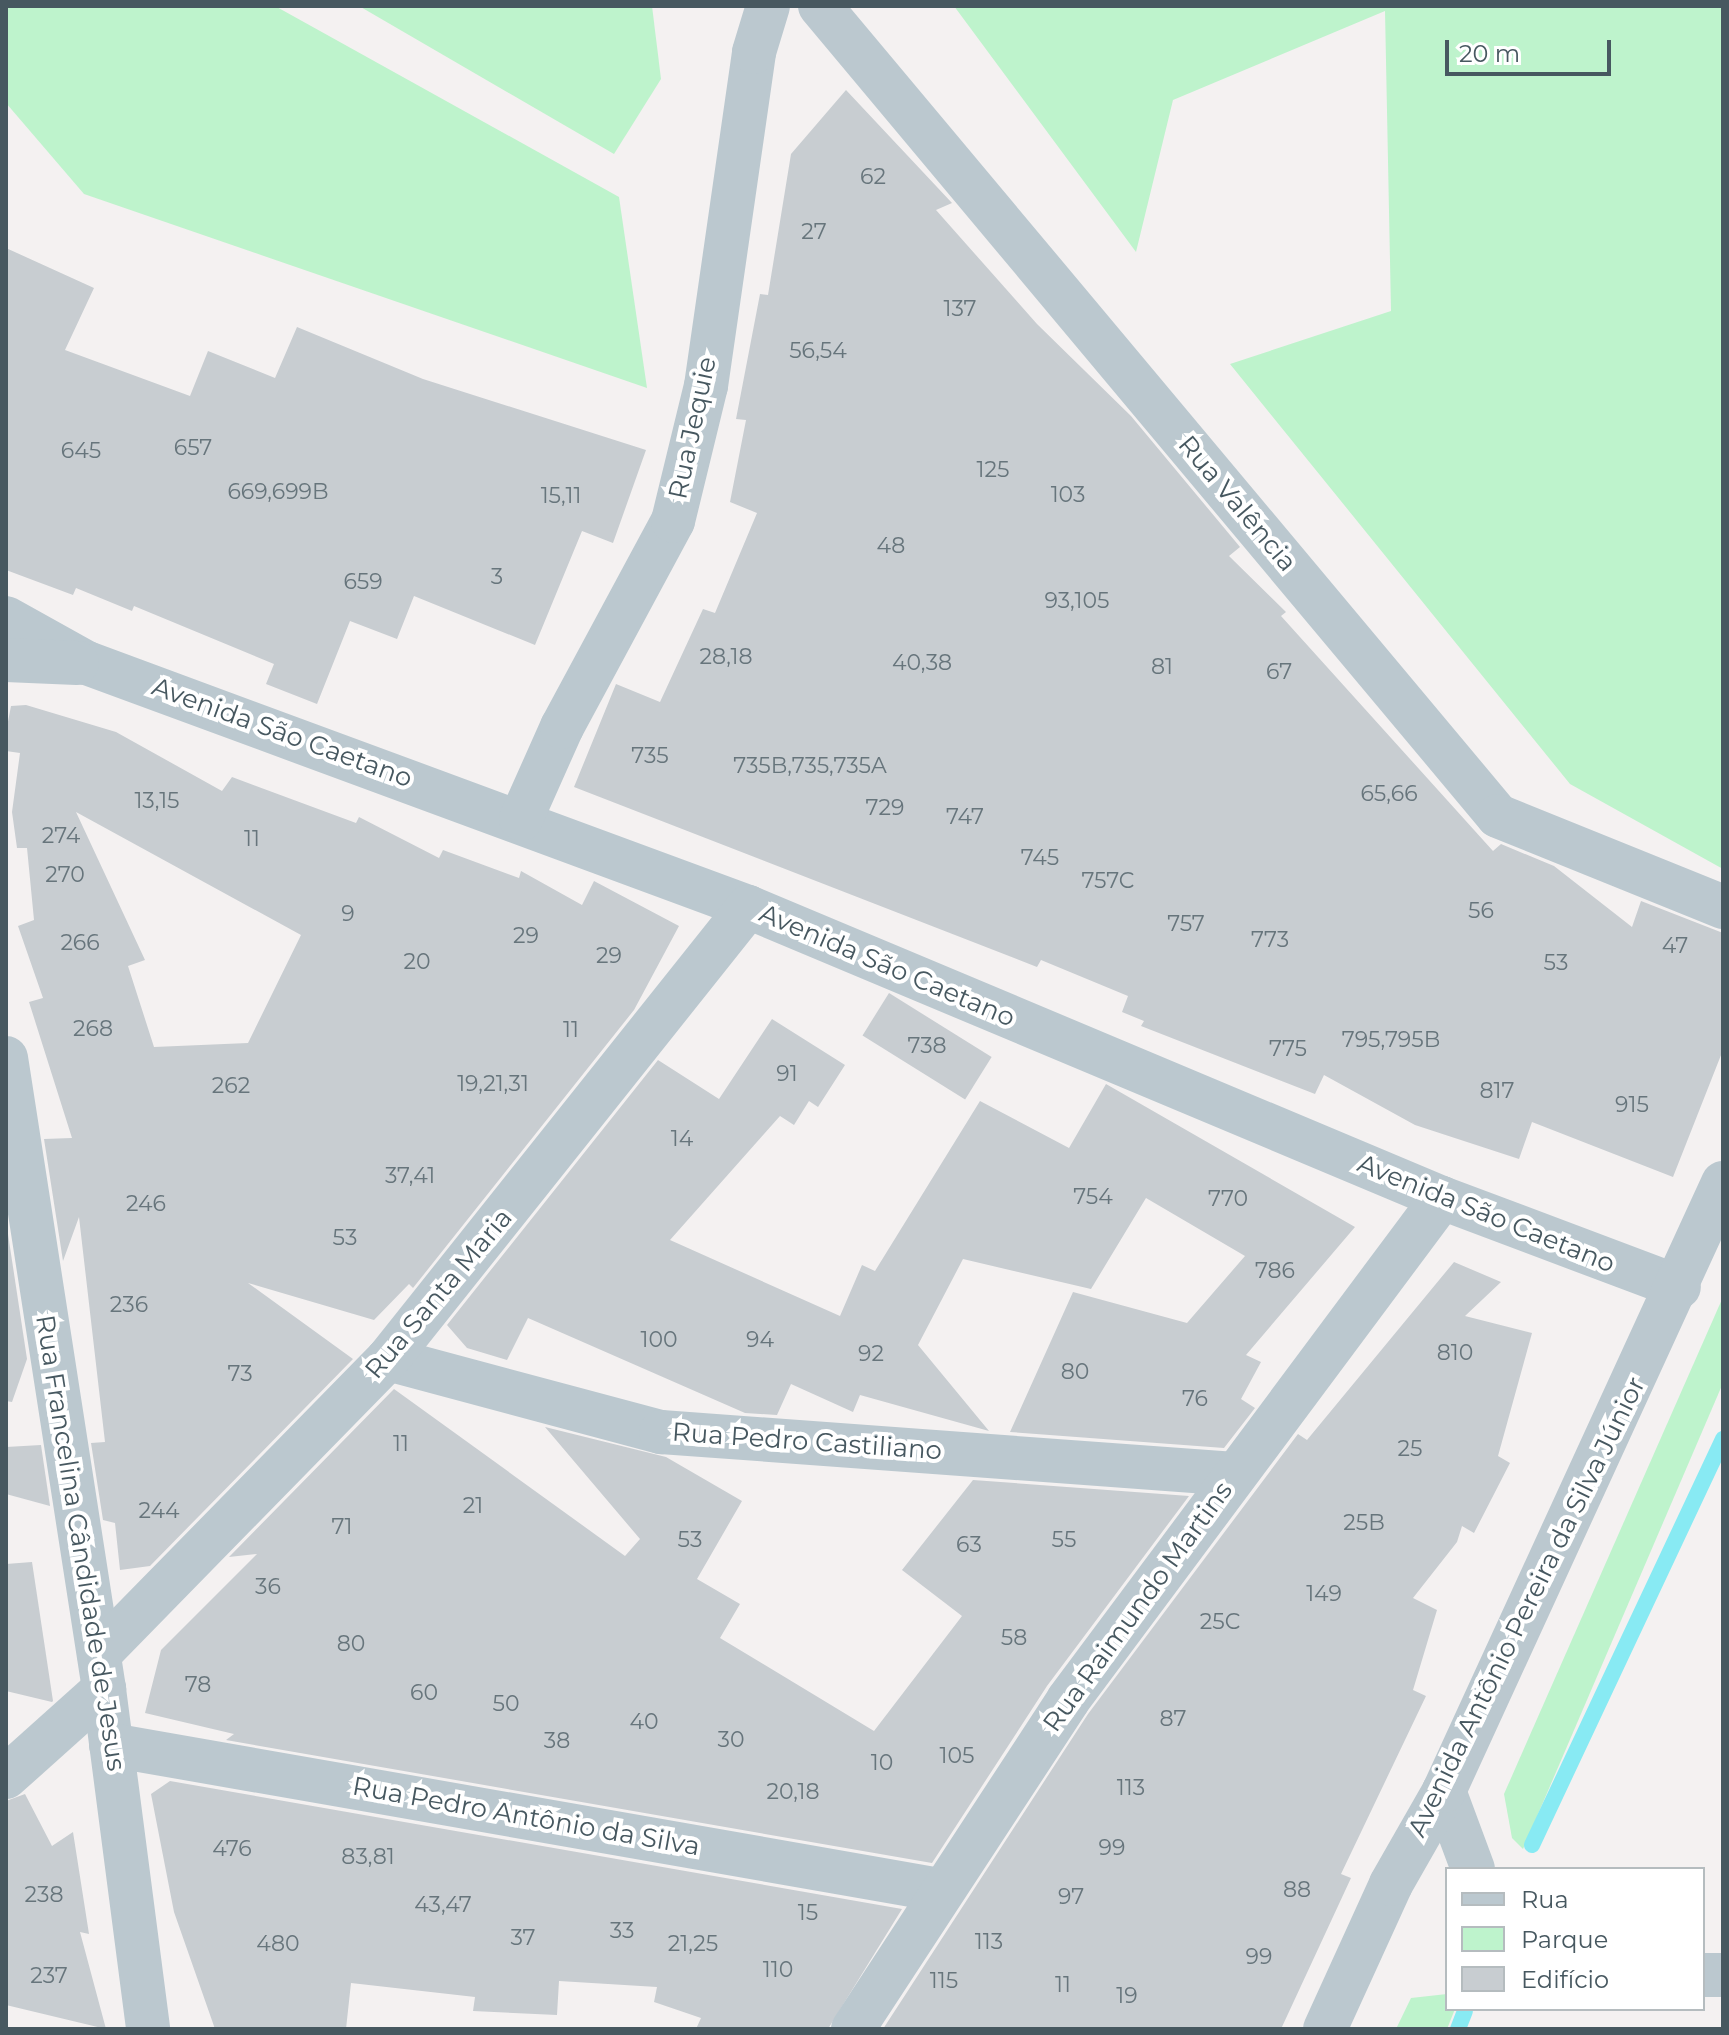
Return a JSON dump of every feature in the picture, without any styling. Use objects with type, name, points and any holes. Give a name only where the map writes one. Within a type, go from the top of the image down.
[{"type":"street","name":"Rua Jequie","points":[[521,819],[562,727],[673,521],[706,386],[754,52],[768,6]]},
{"type":"street","name":"Rua Valência","points":[[820,6],[1498,816],[1723,907]]},
{"type":"street","points":[[6,618],[87,663]]},
{"type":"street","points":[[6,660],[87,663]]},
{"type":"street","name":"Avenida São Caetano","points":[[87,663],[521,819],[748,907],[1442,1198],[1679,1287]]},
{"type":"street","name":"Rua Santa Maria","points":[[6,1777],[388,1359],[748,907]]},
{"type":"street","name":"Rua Francelina Cândidade de Jesus","points":[[6,1058],[102,1672],[148,2029]]},
{"type":"street","name":"Avenida Antônio Pereira da Silva Júnior","points":[[1325,2029],[1391,1884],[1444,1791],[1679,1287],[1723,1183]]},
{"type":"street","name":"Rua Raimundo Martins","points":[[853,2029],[940,1890],[1068,1700],[1442,1198]]},
{"type":"street","name":"Rua Pedro Castiliano","points":[[388,1359],[661,1432],[1234,1474]]},
{"type":"street","name":"Rua Pedro Antônio da Silva","points":[[111,1745],[940,1890]]},
{"type":"street","points":[[1444,1791],[1472,1867]]},
{"type":"green space","points":[[6,6],[275,6],[619,197],[647,388],[84,194],[6,103]]},
{"type":"green space","points":[[359,6],[652,6],[661,79],[614,154]]},
{"type":"green space","points":[[954,6],[1723,6],[1723,869],[1570,784],[1230,364],[1391,311],[1385,11],[1173,100],[1136,252]]},
{"type":"green space","points":[[1723,1297],[1723,1383],[1523,1849],[1512,1838],[1504,1794]]},
{"type":"green space","points":[[1445,1994],[1445,2011],[1454,2011],[1447,2029],[1396,2029],[1411,1998]]},
{"type":"building","points":[[846,90],[952,203],[936,210],[1037,324],[1131,416],[1240,547],[1229,556],[1286,612],[1281,616],[1493,851],[1501,844],[1554,866],[1632,927],[1641,901],[1723,933],[1723,1050],[1673,1177],[1532,1122],[1519,1159],[1415,1125],[1324,1075],[1315,1094],[1141,1026],[1144,1021],[1122,1012],[1128,996],[1041,960],[1037,967],[574,787],[616,684],[660,702],[703,609],[715,613],[757,513],[730,502],[746,420],[736,419],[760,294],[768,295],[791,154]]},
{"type":"building","points":[[6,248],[94,288],[65,350],[190,396],[208,351],[275,378],[297,327],[423,379],[646,450],[613,543],[582,531],[535,645],[414,596],[397,639],[350,621],[317,704],[266,684],[274,664],[134,606],[132,611],[76,588],[73,595],[6,570]]},
{"type":"building","points":[[26,705],[116,732],[222,791],[232,777],[356,823],[359,817],[439,858],[443,850],[519,878],[521,871],[582,905],[594,881],[679,926],[634,1010],[413,1288],[409,1284],[374,1320],[248,1283],[353,1359],[150,1566],[120,1570],[115,1523],[103,1520],[91,1443],[105,1442],[79,1217],[63,1261],[44,1139],[72,1138],[29,1002],[43,998],[18,926],[34,920],[27,848],[17,848],[12,812],[20,753],[6,751],[11,706]],"holes":[[[76,812],[301,935],[248,1043],[154,1047],[128,966],[145,960]]]},
{"type":"building","points":[[889,993],[992,1057],[965,1100],[863,1035]]},
{"type":"building","points":[[772,1019],[845,1065],[818,1107],[809,1101],[794,1125],[780,1116],[670,1240],[840,1316],[862,1265],[875,1271],[980,1101],[1069,1148],[1106,1084],[1355,1227],[1246,1355],[1261,1362],[1241,1399],[1255,1408],[1224,1448],[1010,1432],[1073,1292],[1187,1323],[1245,1256],[1146,1198],[1091,1289],[963,1259],[918,1345],[989,1431],[860,1395],[853,1412],[791,1384],[777,1415],[745,1413],[528,1318],[507,1360],[467,1348],[447,1325],[658,1060],[719,1099]]},
{"type":"building","points":[[6,1221],[27,1359],[12,1402],[6,1401]]},
{"type":"building","points":[[1454,1262],[1501,1282],[1465,1316],[1532,1333],[1498,1456],[1510,1463],[1474,1533],[1462,1526],[1457,1542],[1413,1598],[1437,1610],[1413,1690],[1426,1696],[1341,1874],[1351,1878],[1281,2029],[883,2029],[1088,1714],[1298,1434],[1307,1440]]},
{"type":"building","points":[[394,1389],[625,1556],[640,1539],[545,1427],[666,1457],[742,1501],[697,1579],[740,1604],[720,1638],[874,1731],[962,1616],[902,1570],[973,1480],[1189,1496],[1047,1686],[932,1863],[226,1740],[234,1734],[145,1713],[161,1650],[257,1554],[229,1557]]},
{"type":"building","points":[[41,1445],[50,1506],[6,1494],[6,1447]]},
{"type":"building","points":[[32,1562],[52,1702],[6,1691],[6,1564]]},
{"type":"building","points":[[170,1781],[902,1909],[828,2029],[696,2029],[701,2018],[654,2002],[657,1987],[559,1981],[557,2015],[473,2011],[475,1997],[351,1983],[346,2029],[215,2029],[174,1912],[151,1794]]},
{"type":"building","points":[[25,1794],[52,1846],[73,1832],[89,1934],[80,1932],[106,2029],[6,2005],[6,1801]]},
{"type":"waterway","points":[[1532,1845],[1723,1439]]},
{"type":"waterway","points":[[1458,2029],[1465,2011]]}]
